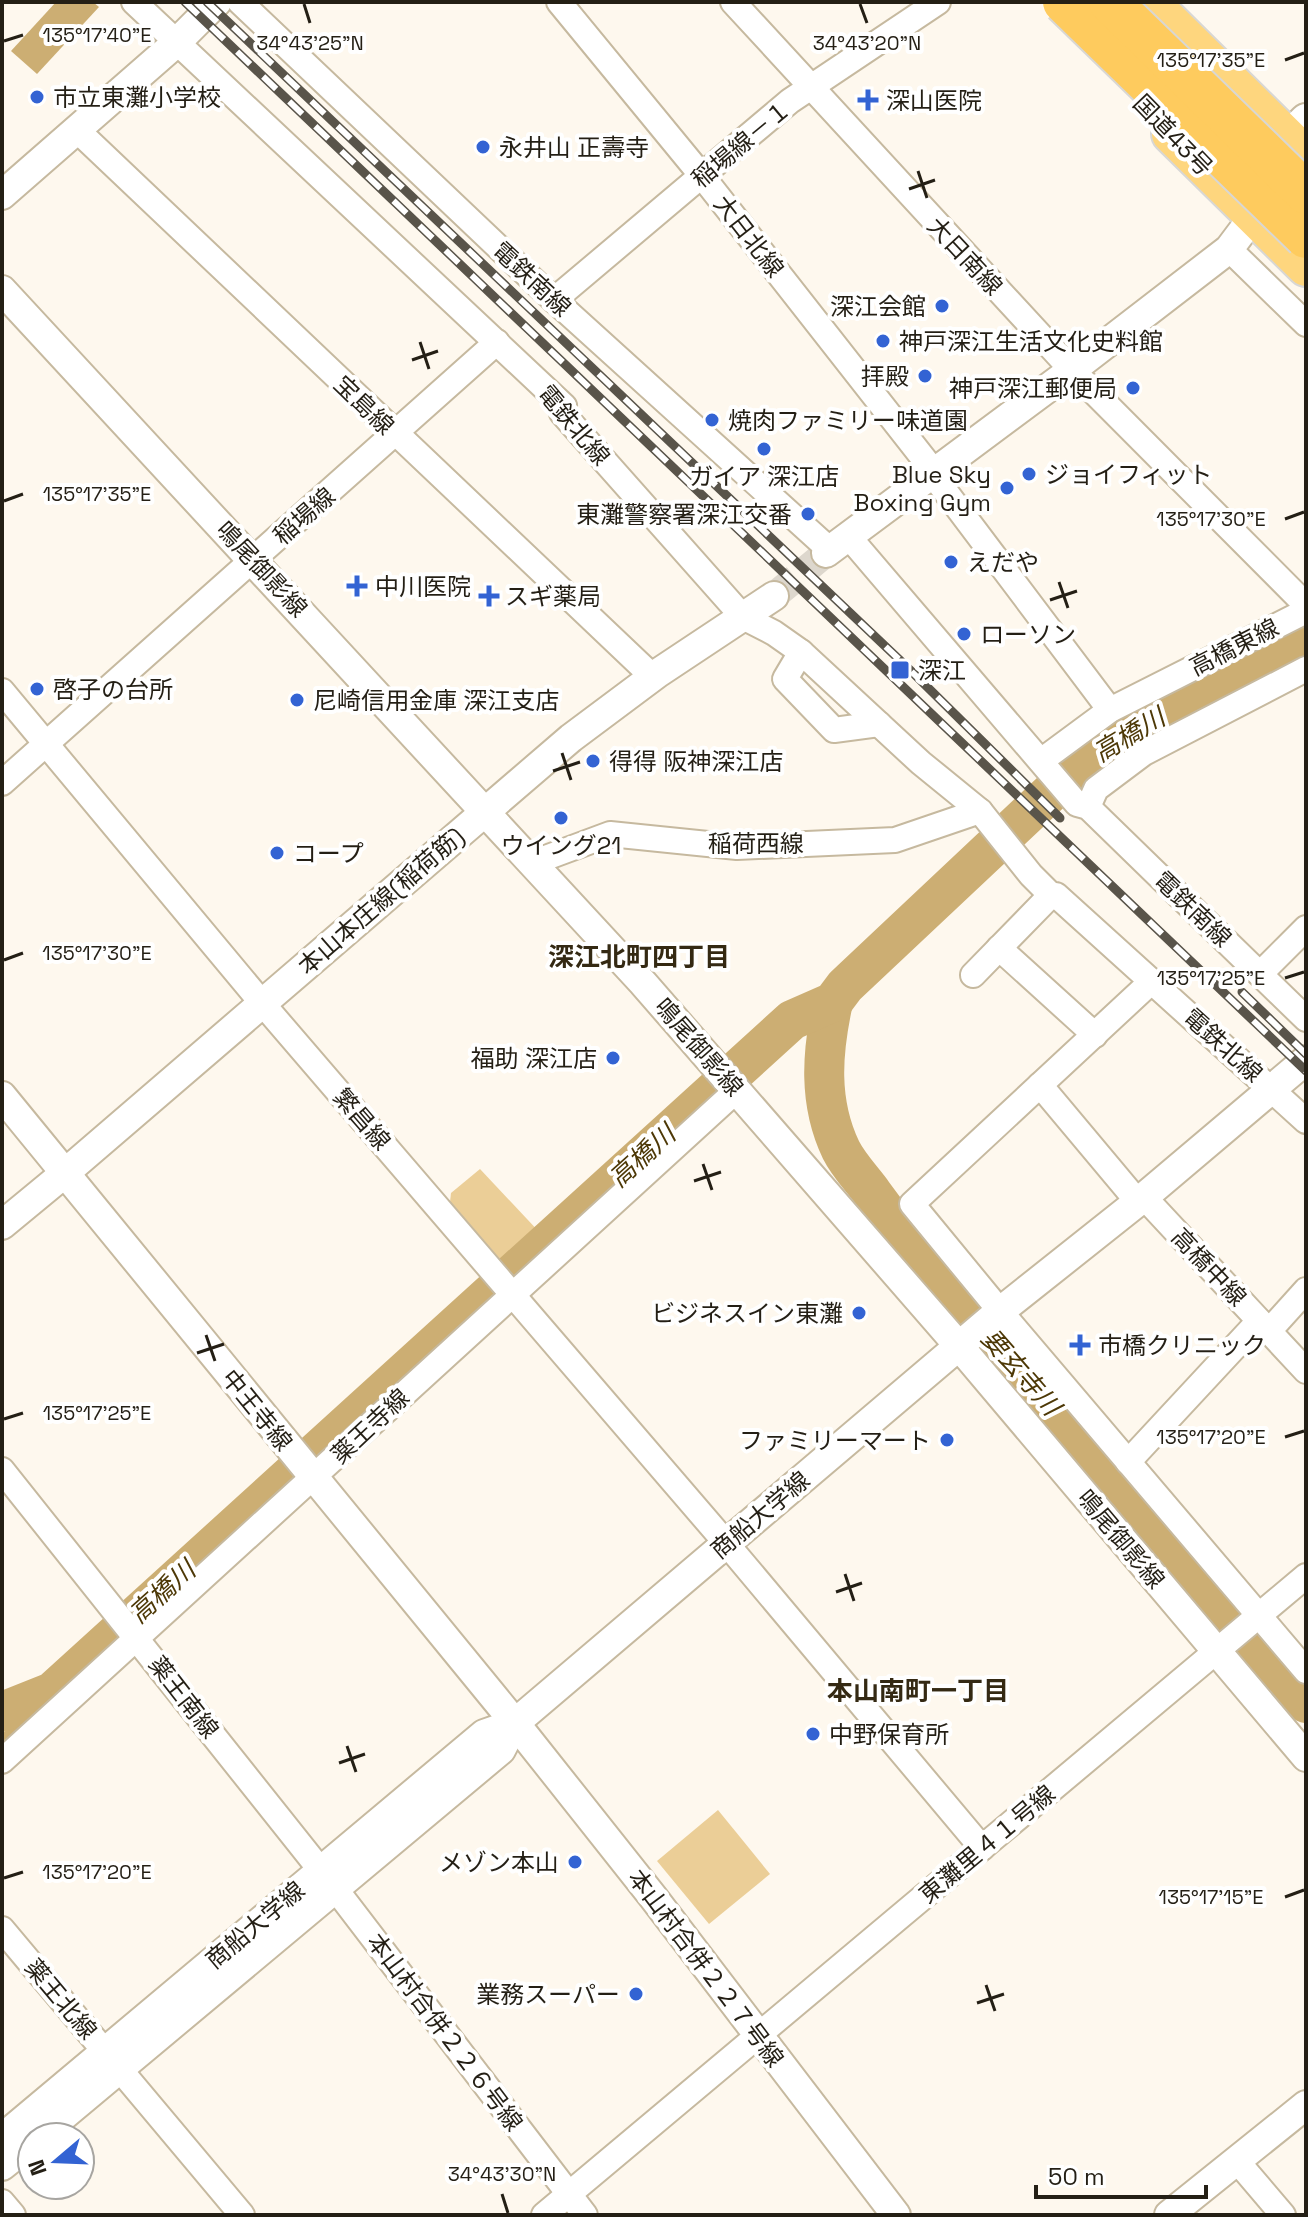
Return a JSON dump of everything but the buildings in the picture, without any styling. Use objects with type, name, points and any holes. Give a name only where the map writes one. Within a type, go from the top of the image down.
[{"type":"highway","name":"国道43号","points":[[1042,2],[1306,267]]},
{"type":"highway","points":[[1064,2],[1306,237]]},
{"type":"highway","points":[[1110,2],[1306,193]]},
{"type":"highway","points":[[1150,2],[1300,138]]},
{"type":"main road","points":[[1253,217],[1300,138]]},
{"type":"main road","points":[[1253,217],[1306,182]]},
{"type":"street","name":"電鉄北線","points":[[134,2],[564,406],[562,413],[743,617],[801,652],[921,763],[980,811],[1051,895],[1056,895],[1306,1121]]},
{"type":"street","points":[[2,195],[78,131],[217,2]]},
{"type":"street","name":"電鉄南線","points":[[240,2],[554,300],[835,547],[935,641],[1082,806],[1306,1019]]},
{"type":"street","name":"大日南線","points":[[733,2],[1072,370],[1306,605]]},
{"type":"street","name":"稲場線－１","points":[[554,300],[809,88],[938,2]]},
{"type":"street","name":"大日北線","points":[[571,6],[934,474],[1110,710]]},
{"type":"street","name":"宝島線","points":[[78,131],[653,677]]},
{"type":"street","points":[[835,547],[1229,249],[1253,217]]},
{"type":"street","points":[[1229,249],[1306,324]]},
{"type":"street","name":"鳴尾御影線","points":[[2,290],[643,983],[964,1342],[1240,1630],[1306,1671]]},
{"type":"street","name":"稲場線","points":[[2,783],[497,342]]},
{"type":"street","name":"本山本庄線(稲荷筋)","points":[[2,1225],[571,738],[653,677],[774,596]]},
{"type":"street","name":"高橋東線","points":[[1045,766],[1110,710],[1306,611]]},
{"type":"street","points":[[801,652],[785,679],[834,730],[879,724]]},
{"type":"street","points":[[1082,806],[1096,789],[1144,753],[1306,669]]},
{"type":"street","name":"繁昌線","points":[[2,691],[262,1003],[726,1543],[982,1848]]},
{"type":"street","name":"稲荷西線","points":[[532,863],[610,834],[737,847],[895,840],[980,811]]},
{"type":"street","points":[[973,975],[1051,895]]},
{"type":"street","points":[[1260,974],[1306,928]]},
{"type":"street","points":[[999,948],[1095,1035]]},
{"type":"street","points":[[1040,1085],[1152,981]]},
{"type":"street","points":[[996,1314],[1141,1200],[1306,1060]]},
{"type":"street","name":"鳴尾御影線","points":[[1040,1085],[912,1204],[996,1314],[1128,1462],[1240,1630],[1306,1757]]},
{"type":"street","name":"高橋中線","points":[[1040,1085],[1141,1200],[1306,1371]]},
{"type":"street","name":"薬王寺線","points":[[2,1761],[129,1629],[305,1468],[512,1294],[736,1089]]},
{"type":"street","name":"中王寺線","points":[[2,1096],[515,1723]]},
{"type":"street","points":[[1128,1462],[1264,1326],[1306,1290]]},
{"type":"street","name":"商船大学線","points":[[2,2138],[113,2060],[328,1879],[501,1750],[515,1723],[996,1314]]},
{"type":"street","name":"薬王南線","points":[[2,1470],[328,1879]]},
{"type":"street","name":"東灘里４１号線","points":[[544,2215],[1306,1576]]},
{"type":"street","name":"本山村合併２２７号線","points":[[515,1723],[896,2215]]},
{"type":"street","name":"本山村合併２２６号線","points":[[328,1879],[585,2215]]},
{"type":"street","name":"薬王北線","points":[[2,1929],[242,2215]]},
{"type":"street","name":"商船大学線","points":[[54,2121],[113,2060]]},
{"type":"street","points":[[1169,2215],[1306,2105]]},
{"type":"street","points":[[1237,2161],[1283,2215]]},
{"type":"street","points":[[2,2202],[13,2215]]},
{"type":"shaded area","points":[[56,2],[93,2],[99,7],[37,74],[11,51]]},
{"type":"shaded area","points":[[480,1169],[542,1235],[509,1264],[501,1264],[450,1202],[451,1193]]},
{"type":"shaded area","points":[[718,1810],[770,1874],[709,1924],[657,1861]]},
{"type":"waterway","name":"高橋川","points":[[2,1712],[52,1692],[792,1020],[833,1002],[845,986],[1098,748],[1271,660],[1306,637]]},
{"type":"waterway","name":"要玄寺川","points":[[833,1002],[826,1039],[825,1095],[834,1132],[848,1162],[923,1257],[1086,1442],[1306,1703]]},
{"type":"waterway","points":[[2,1739],[52,1692]]},
{"type":"tunnel","points":[[774,596],[826,553]]},
{"type":"railway","points":[[185,2],[1306,1071]]},
{"type":"railway","points":[[207,2],[905,665],[1060,818]]},
{"type":"railway","points":[[1242,992],[1306,1054]]},
{"type":"place","name":"市立東灘小学校","points":[[37,97]]},
{"type":"place","name":"深山医院","points":[[868,100]]},
{"type":"place","name":"永井山 正壽寺","points":[[483,147]]},
{"type":"place","name":"深江会館","points":[[942,306]]},
{"type":"place","name":"神戸深江生活文化史料館","points":[[883,341]]},
{"type":"place","name":"拝殿","points":[[925,376]]},
{"type":"place","name":"神戸深江郵便局","points":[[1133,388]]},
{"type":"place","name":"焼肉ファミリー味道園","points":[[712,420]]},
{"type":"place","name":"ガイア 深江店","points":[[764,449]]},
{"type":"place","name":"ジョイフィット","points":[[1029,474]]},
{"type":"place","name":"Blue Sky Boxing Gym","points":[[1007,488]]},
{"type":"place","name":"東灘警察署深江交番","points":[[808,514]]},
{"type":"place","name":"えだや","points":[[951,562]]},
{"type":"place","name":"中川医院","points":[[357,586]]},
{"type":"place","name":"スギ薬局","points":[[489,596]]},
{"type":"place","name":"ローソン","points":[[964,634]]},
{"type":"place","name":"深江","points":[[900,670]]},
{"type":"place","name":"啓子の台所","points":[[37,689]]},
{"type":"place","name":"尼崎信用金庫 深江支店","points":[[297,700]]},
{"type":"place","name":"得得 阪神深江店","points":[[593,761]]},
{"type":"place","name":"ウイング21","points":[[561,818]]},
{"type":"place","name":"コープ","points":[[277,853]]},
{"type":"place","name":"福助 深江店","points":[[613,1058]]},
{"type":"place","name":"ビジネスイン東灘","points":[[859,1313]]},
{"type":"place","name":"市橋クリニック","points":[[1080,1345]]},
{"type":"place","name":"ファミリーマート","points":[[947,1440]]},
{"type":"place","name":"中野保育所","points":[[813,1734]]},
{"type":"place","name":"メゾン本山","points":[[575,1862]]},
{"type":"place","name":"業務スーパー","points":[[636,1994]]},
{"type":"district","name":"深江北町四丁目","points":[[639,957]]},
{"type":"district","name":"本山南町一丁目","points":[[918,1691]]}]
